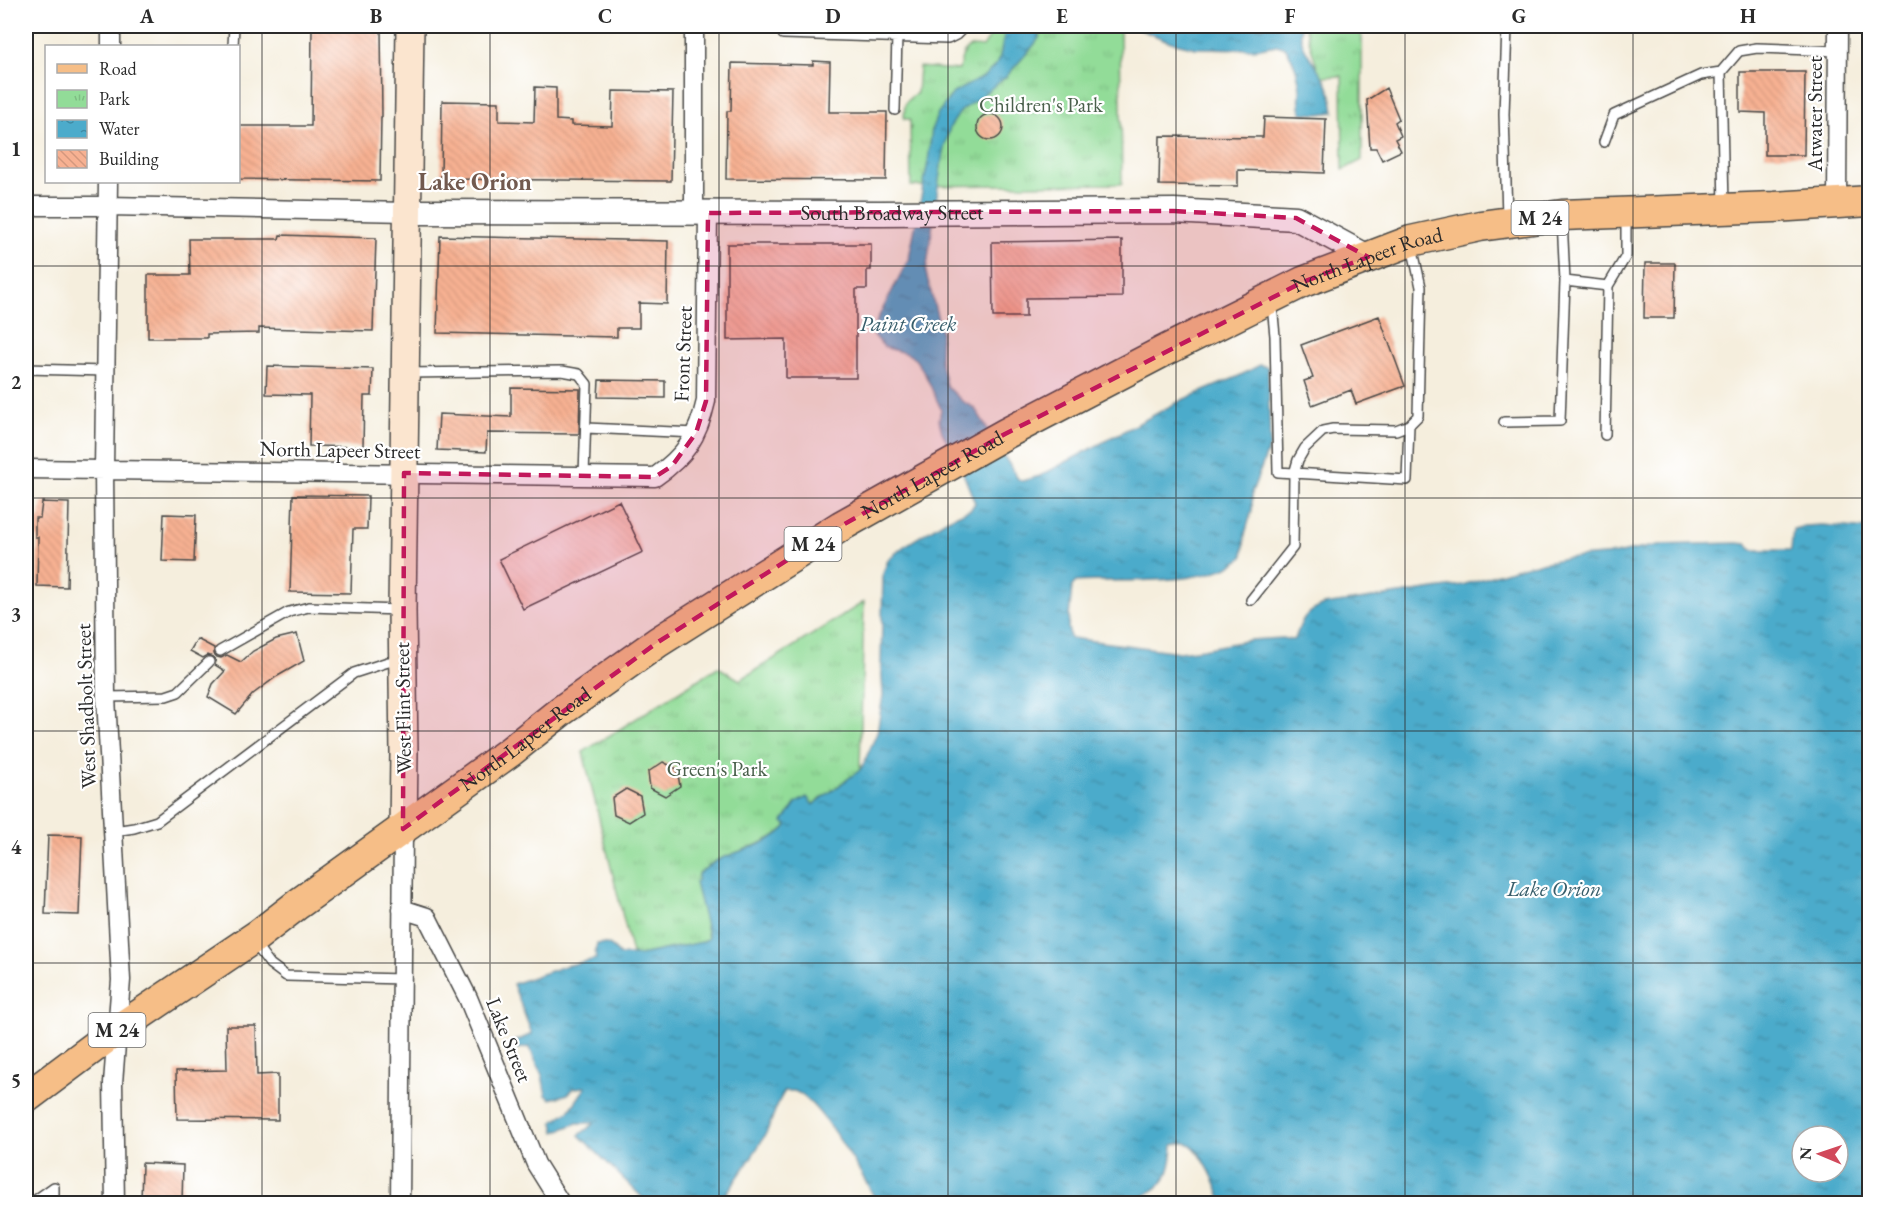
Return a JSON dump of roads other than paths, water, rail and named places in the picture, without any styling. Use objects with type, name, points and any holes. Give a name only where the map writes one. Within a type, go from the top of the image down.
[{"type":"main road","name":"West Flint Street","points":[[403,829],[402,610],[410,26]]},
{"type":"main road","name":"North Lapeer Road","points":[[26,1098],[117,1030],[251,939],[658,642],[841,526],[1005,434],[1303,282],[1411,241],[1480,226],[1562,215],[1869,201]]},
{"type":"street","points":[[111,26],[111,45]]},
{"type":"street","name":"Front Street","points":[[655,477],[672,465],[689,445],[701,423],[706,401],[694,26]]},
{"type":"street","name":"Atwater Street","points":[[1837,203],[1838,26]]},
{"type":"street","name":"West Shadbolt Street","points":[[108,183],[104,470],[106,697],[121,980],[113,1083],[115,1203]]},
{"type":"street","points":[[27,206],[408,212]]},
{"type":"street","name":"South Broadway Street","points":[[408,212],[1174,211],[1296,218],[1368,256]]},
{"type":"street","name":"North Lapeer Street","points":[[26,469],[655,477]]},
{"type":"street","name":"West Flint Street","points":[[400,1203],[403,829]]},
{"type":"street","name":"Lake Street","points":[[402,909],[427,917],[468,999],[536,1164],[561,1203]]},
{"type":"lane","points":[[233,45],[234,26]]},
{"type":"lane","points":[[783,26],[783,34],[948,39],[965,26]]},
{"type":"lane","points":[[1507,26],[1504,114],[1507,223]]},
{"type":"lane","points":[[895,110],[897,36]]},
{"type":"lane","points":[[1604,142],[1614,115],[1701,75],[1721,72],[1739,51],[1757,48],[1838,51]]},
{"type":"lane","points":[[1721,72],[1724,208]]},
{"type":"lane","points":[[26,266],[27,206]]},
{"type":"lane","points":[[1605,435],[1608,286],[1626,256],[1626,212]]},
{"type":"lane","points":[[1504,422],[1560,421],[1565,281],[1562,215]]},
{"type":"lane","points":[[1251,600],[1293,547],[1294,474],[1305,448],[1323,431],[1333,429],[1395,430],[1409,425],[1418,416],[1421,286],[1411,241]]},
{"type":"lane","points":[[1565,281],[1608,286]]},
{"type":"lane","points":[[1268,300],[1273,315],[1275,336],[1278,472],[1407,480],[1409,425]]},
{"type":"lane","points":[[26,369],[106,371]]},
{"type":"lane","points":[[406,373],[562,371],[579,374],[587,384],[584,476]]},
{"type":"lane","points":[[586,428],[696,433]]},
{"type":"lane","points":[[220,651],[289,612],[309,607],[402,610]]},
{"type":"lane","points":[[106,697],[166,696],[178,692],[209,662]]},
{"type":"lane","points":[[114,831],[135,828],[157,821],[354,673],[388,662],[402,662]]},
{"type":"lane","points":[[251,939],[270,964],[286,976],[403,980]]},
{"type":"lane","points":[[30,1203],[54,1186],[54,1203]]},
{"type":"water","name":"Lake Orion","points":[[1006,26],[1041,26],[1039,38],[1006,77],[960,112],[950,127],[943,152],[926,273],[941,331],[940,360],[946,385],[978,413],[1018,479],[1022,481],[1040,476],[1182,400],[1260,365],[1268,367],[1270,445],[1252,492],[1252,510],[1245,534],[1243,557],[1228,567],[1187,577],[1163,580],[1076,582],[1072,586],[1068,627],[1070,638],[1180,652],[1250,640],[1283,638],[1292,640],[1295,639],[1304,618],[1311,611],[1324,605],[1462,585],[1525,566],[1567,558],[1616,554],[1658,545],[1737,543],[1747,544],[1752,550],[1791,550],[1793,529],[1822,525],[1869,529],[1869,1203],[1222,1203],[1205,1163],[1189,1144],[1180,1143],[1173,1145],[1172,1159],[1166,1177],[1158,1187],[1132,1203],[877,1203],[852,1159],[816,1108],[794,1091],[785,1091],[761,1142],[720,1203],[648,1203],[579,1135],[595,1123],[577,1123],[555,1132],[553,1122],[570,1110],[586,1087],[574,1088],[568,1094],[551,1099],[546,1095],[542,1075],[529,1047],[517,1049],[513,1045],[514,1042],[532,1034],[513,984],[565,966],[596,959],[597,944],[610,946],[620,955],[640,955],[708,939],[695,883],[698,874],[718,860],[780,833],[787,826],[783,822],[796,803],[807,797],[813,805],[860,770],[863,765],[877,733],[883,695],[881,664],[883,574],[888,560],[903,547],[946,520],[971,509],[975,503],[942,432],[939,420],[941,409],[924,372],[915,359],[908,354],[884,347],[874,335],[878,318],[909,258],[928,162],[932,128],[938,113],[953,93],[983,77],[996,65]]},
{"type":"water","points":[[1131,26],[1302,26],[1300,33],[1302,40],[1327,84],[1334,112],[1302,113],[1297,73],[1286,48],[1277,45],[1254,49],[1196,48],[1171,42]]},
{"type":"district","name":"Lake Orion","points":[[475,182]]},
{"type":"park label","name":"Children's Park","points":[[1041,105]]},
{"type":"park label","name":"Green's Park","points":[[717,769]]},
{"type":"water label","name":"Paint Creek","points":[[908,323]]}]
